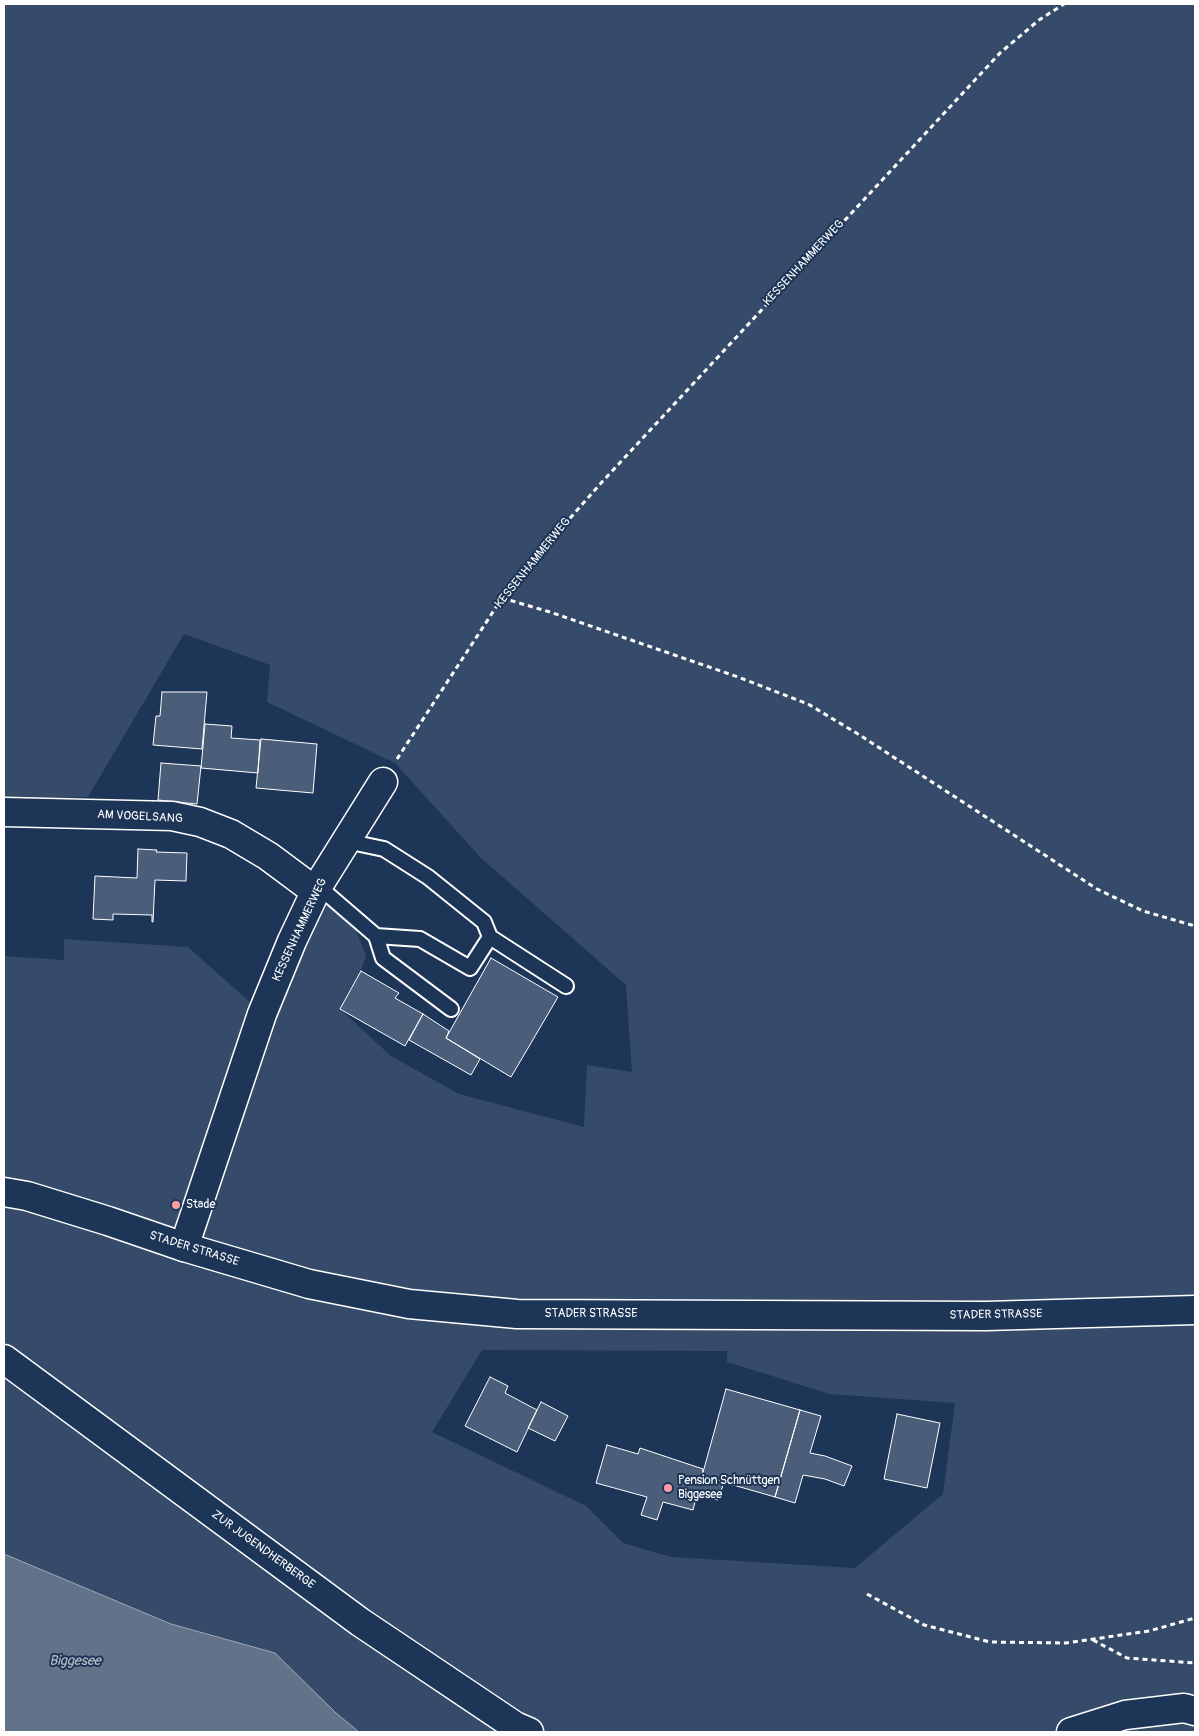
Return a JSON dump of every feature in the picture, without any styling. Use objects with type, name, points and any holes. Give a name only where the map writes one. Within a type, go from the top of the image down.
[{"type":"street","name":"KESSENHAMMERWEG","points":[[184,1247],[262,1014],[317,888],[383,782]]},
{"type":"street","name":"AM VOGELSANG","points":[[4,812],[172,816],[200,822],[231,834],[317,888]]},
{"type":"street","name":"STADER STRASSE","points":[[4,1192],[27,1196],[184,1247],[318,1286],[409,1304],[517,1314],[986,1316],[1195,1310]]},
{"type":"street","name":"ZUR JUGENDHERBERGE","points":[[4,1358],[360,1622],[515,1726],[529,1732]]},
{"type":"street","points":[[1071,1732],[1125,1715],[1184,1708],[1195,1711]]},
{"type":"lane","points":[[346,840],[384,849],[428,877],[484,922],[490,936],[566,986]]},
{"type":"lane","points":[[317,888],[376,936],[420,939],[470,968],[490,936]]},
{"type":"lane","points":[[376,936],[382,958],[451,1009]]},
{"type":"path","name":"KESSENHAMMERWEG","points":[[383,782],[502,598],[534,559],[608,475],[1000,54],[1039,20],[1064,4]]},
{"type":"path","points":[[502,598],[550,612],[738,676],[808,704],[858,734],[1097,889],[1143,911],[1195,926]]},
{"type":"path","points":[[867,1594],[924,1625],[990,1642],[1066,1643],[1149,1631],[1195,1618]]},
{"type":"path","points":[[1092,1639],[1127,1658],[1195,1663]]},
{"type":"shaded area","points":[[4,4],[1195,4],[1195,1732],[359,1732],[336,1713],[275,1653],[171,1624],[4,1554],[4,956],[64,960],[64,939],[188,947],[262,1013],[315,891],[355,928],[366,955],[361,971],[340,1009],[391,1056],[459,1094],[584,1127],[587,1065],[632,1072],[626,985],[481,858],[395,763],[267,702],[270,665],[184,634],[88,797],[4,799]],"holes":[[[482,1350],[727,1351],[727,1362],[830,1394],[955,1403],[943,1494],[855,1568],[671,1557],[623,1543],[586,1506],[432,1432]]]},
{"type":"water","name":"Biggesee","points":[[4,1554],[171,1624],[275,1653],[336,1713],[359,1732],[4,1732]]},
{"type":"building","points":[[162,692],[207,692],[202,749],[153,745],[156,716],[160,716]]},
{"type":"building","points":[[205,724],[232,726],[231,738],[260,740],[258,773],[201,768]]},
{"type":"building","points":[[261,739],[317,744],[313,793],[256,788]]},
{"type":"building","points":[[161,763],[201,766],[197,804],[158,800]]},
{"type":"building","points":[[138,849],[157,850],[156,852],[187,853],[186,881],[155,880],[153,922],[152,915],[113,914],[113,920],[93,919],[95,876],[137,878]]},
{"type":"building","points":[[491,958],[558,997],[511,1077],[446,1038]]},
{"type":"building","points":[[361,971],[399,993],[395,998],[423,1014],[405,1046],[340,1009]]},
{"type":"building","points":[[423,1014],[449,1031],[446,1038],[480,1059],[471,1075],[409,1040]]},
{"type":"building","points":[[490,1377],[508,1386],[505,1393],[537,1410],[517,1452],[465,1426]]},
{"type":"building","points":[[726,1389],[800,1410],[775,1497],[702,1476]]},
{"type":"building","points":[[541,1402],[568,1416],[555,1441],[528,1428]]},
{"type":"building","points":[[800,1410],[821,1416],[810,1453],[825,1456],[852,1466],[844,1486],[825,1479],[803,1475],[795,1503],[775,1497]]},
{"type":"building","points":[[897,1414],[940,1423],[927,1488],[884,1479]]},
{"type":"building","name":"Pension Schnüttgen Biggesee","points":[[607,1445],[638,1454],[640,1448],[703,1469],[702,1476],[724,1482],[718,1500],[697,1494],[693,1510],[663,1502],[657,1520],[641,1515],[647,1497],[596,1483]]},
{"type":"place","name":"Stade","points":[[176,1205]]},
{"type":"place","name":"Pension Schnüttgen Biggesee","points":[[668,1488]]}]
